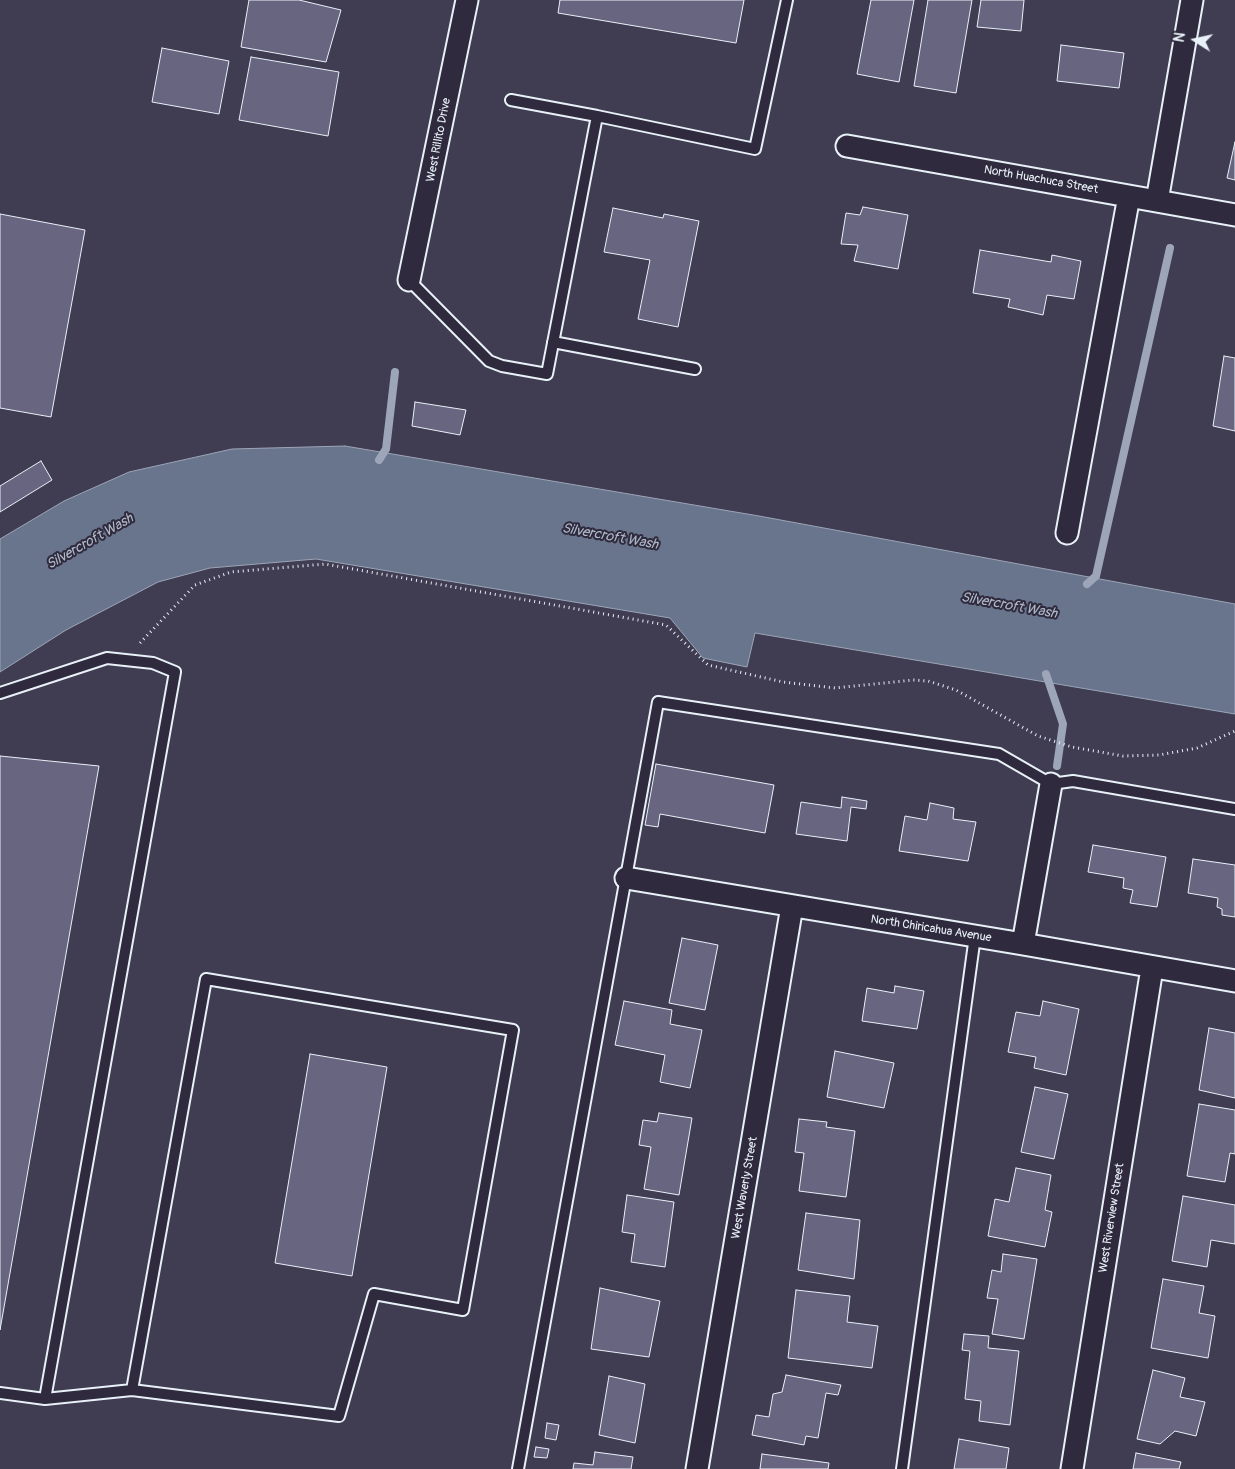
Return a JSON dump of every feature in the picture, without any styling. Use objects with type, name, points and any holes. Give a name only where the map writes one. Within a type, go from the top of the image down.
[{"type":"street","name":"West Rillito Drive","points":[[408,280],[428,193],[467,0]]},
{"type":"street","points":[[1157,201],[1192,0]]},
{"type":"street","name":"North Huachuca Street","points":[[847,146],[1235,215]]},
{"type":"street","points":[[1066,533],[1129,196]]},
{"type":"street","points":[[1023,944],[1051,784]]},
{"type":"street","name":"North Chiricahua Avenue","points":[[626,878],[1235,981]]},
{"type":"street","name":"West Waverly Street","points":[[697,1469],[792,906]]},
{"type":"street","name":"West Riverview Street","points":[[1072,1469],[1152,968]]},
{"type":"lane","points":[[512,100],[755,149],[787,0]]},
{"type":"lane","points":[[408,280],[489,361],[502,366],[547,374],[597,116]]},
{"type":"lane","points":[[553,342],[695,369]]},
{"type":"lane","points":[[0,693],[107,658],[153,663],[175,672],[45,1399]]},
{"type":"lane","points":[[518,1469],[658,702],[999,754],[1051,784],[1073,780],[1235,809]]},
{"type":"lane","points":[[902,1469],[975,936]]},
{"type":"lane","points":[[0,1393],[45,1399],[132,1390],[339,1416],[374,1294],[463,1310],[513,1030],[206,979],[132,1390]]},
{"type":"path","points":[[124,660],[195,585],[231,572],[325,564],[666,625],[708,666],[783,682],[835,688],[913,680],[928,681],[956,690],[1038,736],[1072,747],[1123,756],[1159,755],[1197,748],[1235,731]]},
{"type":"water","name":"Silvercroft Wash","points":[[345,446],[759,516],[1235,604],[1235,714],[755,633],[747,667],[703,658],[670,618],[316,559],[210,568],[158,582],[66,630],[0,672],[0,539],[64,501],[129,472],[232,449]]},
{"type":"building","points":[[249,0],[299,0],[341,10],[326,62],[241,47]]},
{"type":"building","points":[[560,0],[744,0],[736,43],[558,13]]},
{"type":"building","points":[[871,0],[914,0],[899,82],[857,74]]},
{"type":"building","points":[[928,0],[972,0],[956,93],[914,86]]},
{"type":"building","points":[[981,0],[1024,0],[1021,31],[977,27]]},
{"type":"building","points":[[1061,45],[1124,53],[1119,88],[1057,81]]},
{"type":"building","points":[[162,48],[229,61],[219,114],[152,102]]},
{"type":"building","points":[[251,57],[339,72],[328,136],[239,120]]},
{"type":"building","points":[[1235,142],[1235,180],[1227,178]]},
{"type":"building","points":[[863,207],[908,215],[898,269],[854,261],[858,245],[841,244],[846,213],[860,215]]},
{"type":"building","points":[[613,208],[663,218],[664,214],[699,221],[678,327],[638,319],[650,260],[604,252]]},
{"type":"building","points":[[0,214],[85,230],[51,417],[0,408]]},
{"type":"building","points":[[980,250],[1051,262],[1052,255],[1081,261],[1074,299],[1047,295],[1043,315],[1008,307],[1010,299],[973,293]]},
{"type":"building","points":[[1224,356],[1235,358],[1235,431],[1213,426]]},
{"type":"building","points":[[415,402],[466,410],[460,435],[412,426]]},
{"type":"building","points":[[41,461],[52,480],[0,512],[0,486]]},
{"type":"building","points":[[0,756],[99,766],[0,1330]]},
{"type":"building","points":[[656,764],[774,785],[765,833],[660,814],[658,827],[645,825]]},
{"type":"building","points":[[842,797],[867,801],[866,809],[851,807],[847,841],[796,834],[801,802],[841,808]]},
{"type":"building","points":[[930,803],[954,808],[953,819],[976,822],[968,861],[899,851],[905,816],[927,820]]},
{"type":"building","points":[[1093,845],[1166,857],[1157,907],[1130,903],[1133,890],[1123,888],[1124,878],[1088,872]]},
{"type":"building","points":[[1193,859],[1235,865],[1235,917],[1222,915],[1222,909],[1217,907],[1218,898],[1188,893]]},
{"type":"building","points":[[682,938],[718,945],[705,1010],[669,1003]]},
{"type":"building","points":[[895,986],[924,991],[917,1029],[862,1021],[867,988],[894,993]]},
{"type":"building","points":[[624,1001],[672,1010],[670,1024],[702,1030],[690,1088],[660,1082],[665,1055],[615,1045]]},
{"type":"building","points":[[1043,1001],[1079,1009],[1066,1075],[1034,1068],[1036,1057],[1008,1052],[1016,1012],[1040,1016]]},
{"type":"building","points":[[1209,1028],[1235,1033],[1235,1098],[1199,1090]]},
{"type":"building","points":[[835,1051],[894,1063],[884,1108],[827,1097]]},
{"type":"building","points":[[310,1054],[387,1067],[352,1276],[275,1263]]},
{"type":"building","points":[[1035,1087],[1068,1094],[1054,1159],[1021,1152]]},
{"type":"building","points":[[1199,1104],[1235,1110],[1235,1154],[1230,1153],[1225,1182],[1187,1176]]},
{"type":"building","points":[[659,1113],[692,1118],[679,1195],[644,1189],[651,1147],[639,1145],[643,1120],[657,1122]]},
{"type":"building","points":[[799,1119],[827,1122],[826,1127],[855,1131],[846,1197],[799,1191],[804,1153],[795,1152]]},
{"type":"building","points":[[1016,1168],[1051,1175],[1045,1210],[1052,1212],[1045,1247],[988,1236],[995,1199],[1009,1202]]},
{"type":"building","points":[[627,1195],[674,1202],[665,1267],[631,1262],[635,1234],[622,1232]]},
{"type":"building","points":[[1183,1196],[1235,1205],[1235,1244],[1211,1240],[1207,1267],[1172,1261]]},
{"type":"building","points":[[806,1213],[860,1220],[854,1279],[798,1270]]},
{"type":"building","points":[[1003,1254],[1037,1259],[1024,1339],[992,1334],[998,1299],[987,1298],[992,1270],[1001,1272]]},
{"type":"building","points":[[1163,1279],[1204,1286],[1199,1313],[1215,1316],[1208,1358],[1151,1348]]},
{"type":"building","points":[[600,1288],[660,1301],[649,1357],[591,1349]]},
{"type":"building","points":[[796,1290],[850,1296],[847,1322],[878,1326],[872,1368],[788,1358]]},
{"type":"building","points":[[964,1334],[989,1336],[988,1348],[1019,1351],[1010,1425],[979,1421],[981,1401],[965,1399],[970,1351],[962,1350]]},
{"type":"building","points":[[1153,1370],[1185,1378],[1180,1397],[1205,1402],[1196,1436],[1175,1431],[1160,1444],[1137,1439]]},
{"type":"building","points":[[786,1375],[841,1385],[838,1395],[826,1393],[818,1438],[806,1436],[804,1445],[752,1435],[756,1415],[769,1417],[773,1394],[782,1392]]},
{"type":"building","points":[[609,1376],[645,1384],[635,1443],[599,1435]]},
{"type":"building","points":[[547,1423],[559,1425],[556,1440],[545,1438]]},
{"type":"building","points":[[959,1439],[1009,1448],[1006,1469],[954,1469]]},
{"type":"building","points":[[536,1447],[549,1449],[547,1458],[534,1457]]},
{"type":"building","points":[[595,1452],[633,1457],[631,1469],[573,1469],[574,1463],[593,1465]]},
{"type":"building","points":[[1136,1453],[1181,1462],[1179,1469],[1133,1469]]},
{"type":"building","points":[[762,1454],[829,1463],[828,1469],[760,1469]]},
{"type":"waterway","points":[[1087,584],[1096,576],[1170,248]]},
{"type":"waterway","points":[[379,460],[386,449],[395,372]]},
{"type":"waterway","points":[[1046,674],[1063,724],[1057,766]]}]
